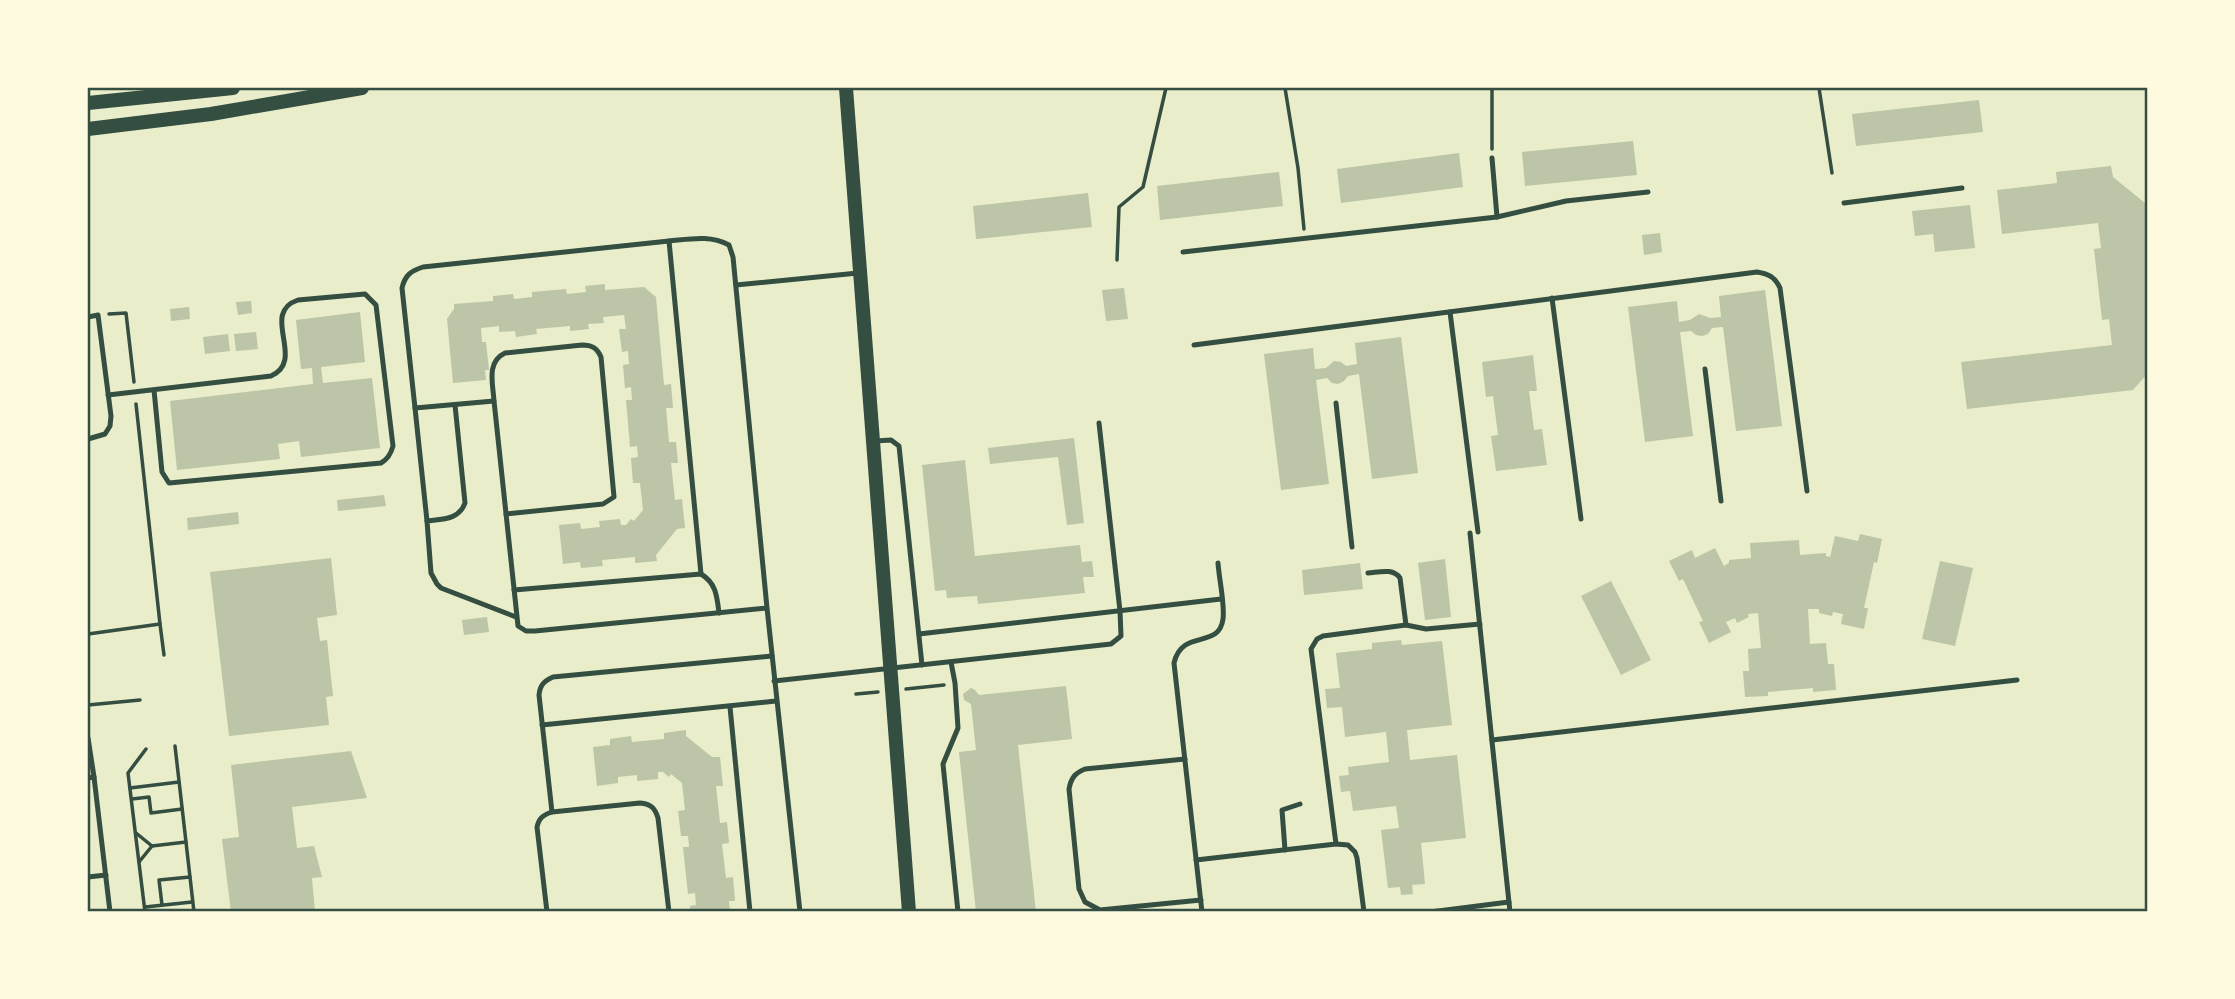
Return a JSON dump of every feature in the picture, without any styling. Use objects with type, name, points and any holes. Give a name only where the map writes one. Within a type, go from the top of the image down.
[{"type":"main road","points":[[88,102],[233,88]]},
{"type":"main road","points":[[88,129],[211,114],[362,88]]},
{"type":"main road","points":[[846,88],[909,912]]},
{"type":"lane","points":[[1492,158],[1497,217]]},
{"type":"lane","points":[[1843,203],[1962,188]]},
{"type":"lane","points":[[1183,252],[1497,217],[1566,201],[1647,192]]},
{"type":"lane","points":[[516,617],[442,588],[431,573],[402,288],[404,278],[412,271],[424,267],[704,237],[729,245],[736,285],[776,701],[800,912]]},
{"type":"lane","points":[[669,241],[701,574]]},
{"type":"lane","points":[[1194,345],[1758,272],[1768,274],[1776,279],[1780,288],[1807,491]]},
{"type":"lane","points":[[736,285],[859,273]]},
{"type":"lane","points":[[108,395],[279,373],[285,358],[281,316],[284,308],[290,303],[310,298],[365,294],[376,306],[393,446],[387,459],[381,463],[169,483],[162,471],[154,390]]},
{"type":"lane","points":[[1552,298],[1581,519]]},
{"type":"lane","points":[[1450,312],[1478,532]]},
{"type":"lane","points":[[88,317],[98,315],[110,426],[105,434],[88,439]]},
{"type":"lane","points":[[506,514],[603,504],[614,497],[601,357],[598,350],[591,345],[505,353],[493,363],[491,371],[513,590],[518,626],[526,631],[535,631],[767,608]]},
{"type":"lane","points":[[1705,369],[1721,501]]},
{"type":"lane","points":[[415,408],[494,401]]},
{"type":"lane","points":[[1336,403],[1352,547]]},
{"type":"lane","points":[[427,521],[451,518],[464,509],[455,405]]},
{"type":"lane","points":[[774,681],[1111,645],[1121,636],[1120,611],[1099,423]]},
{"type":"lane","points":[[872,441],[891,440],[899,446],[922,665]]},
{"type":"lane","points":[[1470,533],[1510,912]]},
{"type":"lane","points":[[1202,912],[1174,663],[1176,652],[1183,644],[1216,634],[1224,617],[1218,563]]},
{"type":"lane","points":[[1368,573],[1388,571],[1398,574],[1406,625]]},
{"type":"lane","points":[[513,590],[701,574],[714,586],[719,613]]},
{"type":"lane","points":[[919,634],[1221,599]]},
{"type":"lane","points":[[1336,844],[1311,649],[1317,639],[1406,625],[1426,629],[1480,624]]},
{"type":"lane","points":[[552,812],[540,687],[546,680],[553,677],[772,656]]},
{"type":"lane","points":[[951,662],[956,683],[958,728],[943,764],[958,912]]},
{"type":"lane","points":[[1492,740],[2017,680]]},
{"type":"lane","points":[[542,726],[776,701]]},
{"type":"lane","points":[[730,707],[750,912]]},
{"type":"lane","points":[[88,737],[91,778],[110,912]]},
{"type":"lane","points":[[1185,759],[1085,769],[1076,773],[1069,789],[1081,896],[1091,907],[1100,910],[1201,900]]},
{"type":"lane","points":[[547,912],[537,828],[539,820],[552,812],[640,803],[655,809],[658,818],[669,912]]},
{"type":"lane","points":[[1285,850],[1282,810],[1300,804]]},
{"type":"lane","points":[[1196,860],[1336,844],[1348,845],[1355,852],[1364,912]]},
{"type":"lane","points":[[88,877],[106,875]]},
{"type":"lane","points":[[1430,912],[1509,902]]},
{"type":"path","points":[[1117,260],[1119,207],[1143,187],[1166,88]]},
{"type":"path","points":[[1285,88],[1298,168],[1305,238]]},
{"type":"path","points":[[1492,88],[1492,158]]},
{"type":"path","points":[[1819,88],[1832,173]]},
{"type":"path","points":[[98,315],[126,313],[164,655]]},
{"type":"path","points":[[88,634],[160,624]]},
{"type":"path","points":[[88,705],[140,700]]},
{"type":"path","points":[[175,746],[194,912]]},
{"type":"path","points":[[146,749],[128,773],[145,909],[192,902]]},
{"type":"path","points":[[130,788],[179,782]]},
{"type":"path","points":[[132,799],[149,797],[151,813],[182,809]]},
{"type":"path","points":[[136,833],[152,846]]},
{"type":"path","points":[[139,862],[152,846],[186,842]]},
{"type":"path","points":[[162,905],[159,880],[190,877]]},
{"type":"building","points":[[1979,100],[1983,132],[1856,146],[1852,114]]},
{"type":"building","points":[[1633,141],[1637,175],[1525,186],[1522,152]]},
{"type":"building","points":[[1459,153],[1463,187],[1341,203],[1337,169]]},
{"type":"building","points":[[2111,166],[2113,177],[2145,203],[2148,224],[2148,373],[2133,390],[1967,409],[1961,362],[2112,345],[2109,319],[2102,320],[2094,249],[2101,248],[2098,223],[2002,234],[1997,190],[2057,183],[2056,172]]},
{"type":"building","points":[[1279,172],[1283,206],[1160,220],[1157,186]]},
{"type":"building","points":[[1088,193],[1092,227],[976,239],[973,206]]},
{"type":"building","points":[[1970,205],[1975,248],[1935,252],[1933,234],[1915,236],[1912,211]]},
{"type":"building","points":[[1660,233],[1662,252],[1644,255],[1642,235]]},
{"type":"building","points":[[605,284],[605,290],[644,287],[656,297],[664,385],[671,384],[673,408],[666,408],[669,442],[676,442],[678,463],[671,463],[675,500],[682,499],[685,528],[677,529],[656,555],[657,561],[635,563],[635,557],[602,560],[603,566],[581,568],[580,562],[563,564],[559,525],[580,523],[581,529],[600,527],[599,521],[620,519],[621,525],[626,525],[631,519],[634,521],[643,510],[640,483],[633,483],[631,458],[638,457],[637,446],[630,447],[626,400],[632,400],[631,387],[625,388],[623,365],[629,364],[628,351],[622,352],[619,329],[626,329],[624,315],[603,317],[604,323],[588,324],[589,329],[570,331],[570,326],[536,329],[537,334],[516,337],[515,331],[499,332],[499,326],[481,328],[482,342],[486,342],[489,370],[485,370],[486,380],[453,383],[447,319],[454,309],[454,304],[493,301],[493,296],[513,294],[514,299],[532,297],[532,292],[566,289],[567,294],[586,292],[585,286]]},
{"type":"building","points":[[1124,288],[1128,319],[1106,321],[1102,290]]},
{"type":"building","points":[[1765,290],[1782,426],[1736,431],[1723,327],[1712,328],[1708,334],[1702,336],[1691,331],[1680,332],[1693,436],[1645,442],[1628,307],[1677,301],[1679,322],[1690,320],[1699,314],[1710,318],[1721,317],[1719,296]]},
{"type":"building","points":[[251,301],[252,313],[238,315],[236,302]]},
{"type":"building","points":[[189,307],[190,319],[171,321],[170,309]]},
{"type":"building","points":[[360,312],[365,362],[321,367],[323,383],[372,378],[380,448],[301,457],[299,441],[278,444],[280,459],[177,470],[170,401],[313,384],[312,368],[301,369],[296,320]]},
{"type":"building","points":[[256,332],[258,349],[236,351],[234,334]]},
{"type":"building","points":[[228,334],[230,351],[205,354],[203,337]]},
{"type":"building","points":[[1401,337],[1418,473],[1372,479],[1359,374],[1348,376],[1338,384],[1327,378],[1316,380],[1329,484],[1281,490],[1264,354],[1313,348],[1315,369],[1326,368],[1334,361],[1346,366],[1357,364],[1355,343]]},
{"type":"building","points":[[1533,355],[1537,391],[1529,391],[1534,430],[1542,429],[1547,465],[1496,471],[1491,436],[1498,435],[1493,396],[1486,397],[1482,362]]},
{"type":"building","points":[[1074,438],[1084,523],[1067,525],[1058,457],[990,464],[988,448]]},
{"type":"building","points":[[965,460],[975,556],[1080,545],[1082,562],[1092,561],[1094,577],[1083,577],[1085,593],[978,604],[977,596],[947,598],[946,590],[935,591],[922,465]]},
{"type":"building","points":[[384,495],[386,506],[338,511],[337,500]]},
{"type":"building","points":[[238,512],[239,524],[188,530],[187,518]]},
{"type":"building","points":[[1860,534],[1882,539],[1864,608],[1868,608],[1864,629],[1841,624],[1843,614],[1833,612],[1832,616],[1819,613],[1819,609],[1808,609],[1810,644],[1826,643],[1828,664],[1834,664],[1836,690],[1813,692],[1813,688],[1745,697],[1743,671],[1749,671],[1748,649],[1761,648],[1758,613],[1748,614],[1749,617],[1737,623],[1735,618],[1726,622],[1731,632],[1709,643],[1699,622],[1703,621],[1683,579],[1679,581],[1669,561],[1692,550],[1695,558],[1715,548],[1724,566],[1729,560],[1751,558],[1750,543],[1799,540],[1800,555],[1826,553],[1826,556],[1830,557],[1835,536],[1858,541]]},
{"type":"building","points":[[331,558],[337,615],[317,618],[320,641],[327,640],[333,696],[326,697],[329,725],[229,736],[210,572]]},
{"type":"building","points":[[1445,559],[1451,617],[1425,620],[1418,563]]},
{"type":"building","points":[[1940,561],[1973,568],[1955,646],[1922,639]]},
{"type":"building","points":[[1360,563],[1363,589],[1304,595],[1302,570]]},
{"type":"building","points":[[1611,581],[1651,660],[1621,675],[1581,596]]},
{"type":"building","points":[[487,617],[489,632],[464,635],[462,620]]},
{"type":"building","points":[[1401,640],[1402,645],[1442,641],[1452,725],[1407,730],[1410,760],[1457,755],[1466,838],[1421,843],[1425,884],[1412,885],[1413,894],[1401,895],[1400,887],[1388,888],[1381,830],[1399,828],[1396,806],[1353,811],[1350,791],[1341,792],[1339,776],[1349,775],[1348,767],[1389,762],[1386,732],[1345,737],[1342,707],[1327,708],[1325,689],[1340,688],[1336,653],[1372,649],[1372,643]]},
{"type":"building","points":[[1066,686],[1072,739],[1018,745],[1036,912],[976,912],[959,752],[976,750],[971,704],[964,700],[963,694],[971,688],[979,695]]},
{"type":"building","points":[[686,730],[686,736],[712,757],[720,757],[723,786],[716,786],[720,823],[727,822],[729,843],[722,844],[726,878],[733,877],[735,901],[729,901],[730,912],[690,912],[690,906],[696,905],[695,893],[688,894],[683,847],[689,847],[688,836],[681,836],[678,811],[685,810],[682,783],[671,774],[669,777],[658,772],[658,779],[637,781],[637,775],[618,777],[618,783],[597,786],[593,747],[610,745],[610,739],[631,736],[632,742],[664,739],[664,733]]},
{"type":"building","points":[[351,751],[367,798],[292,807],[297,848],[314,846],[322,877],[312,878],[315,912],[231,912],[222,839],[239,837],[231,765]]}]
